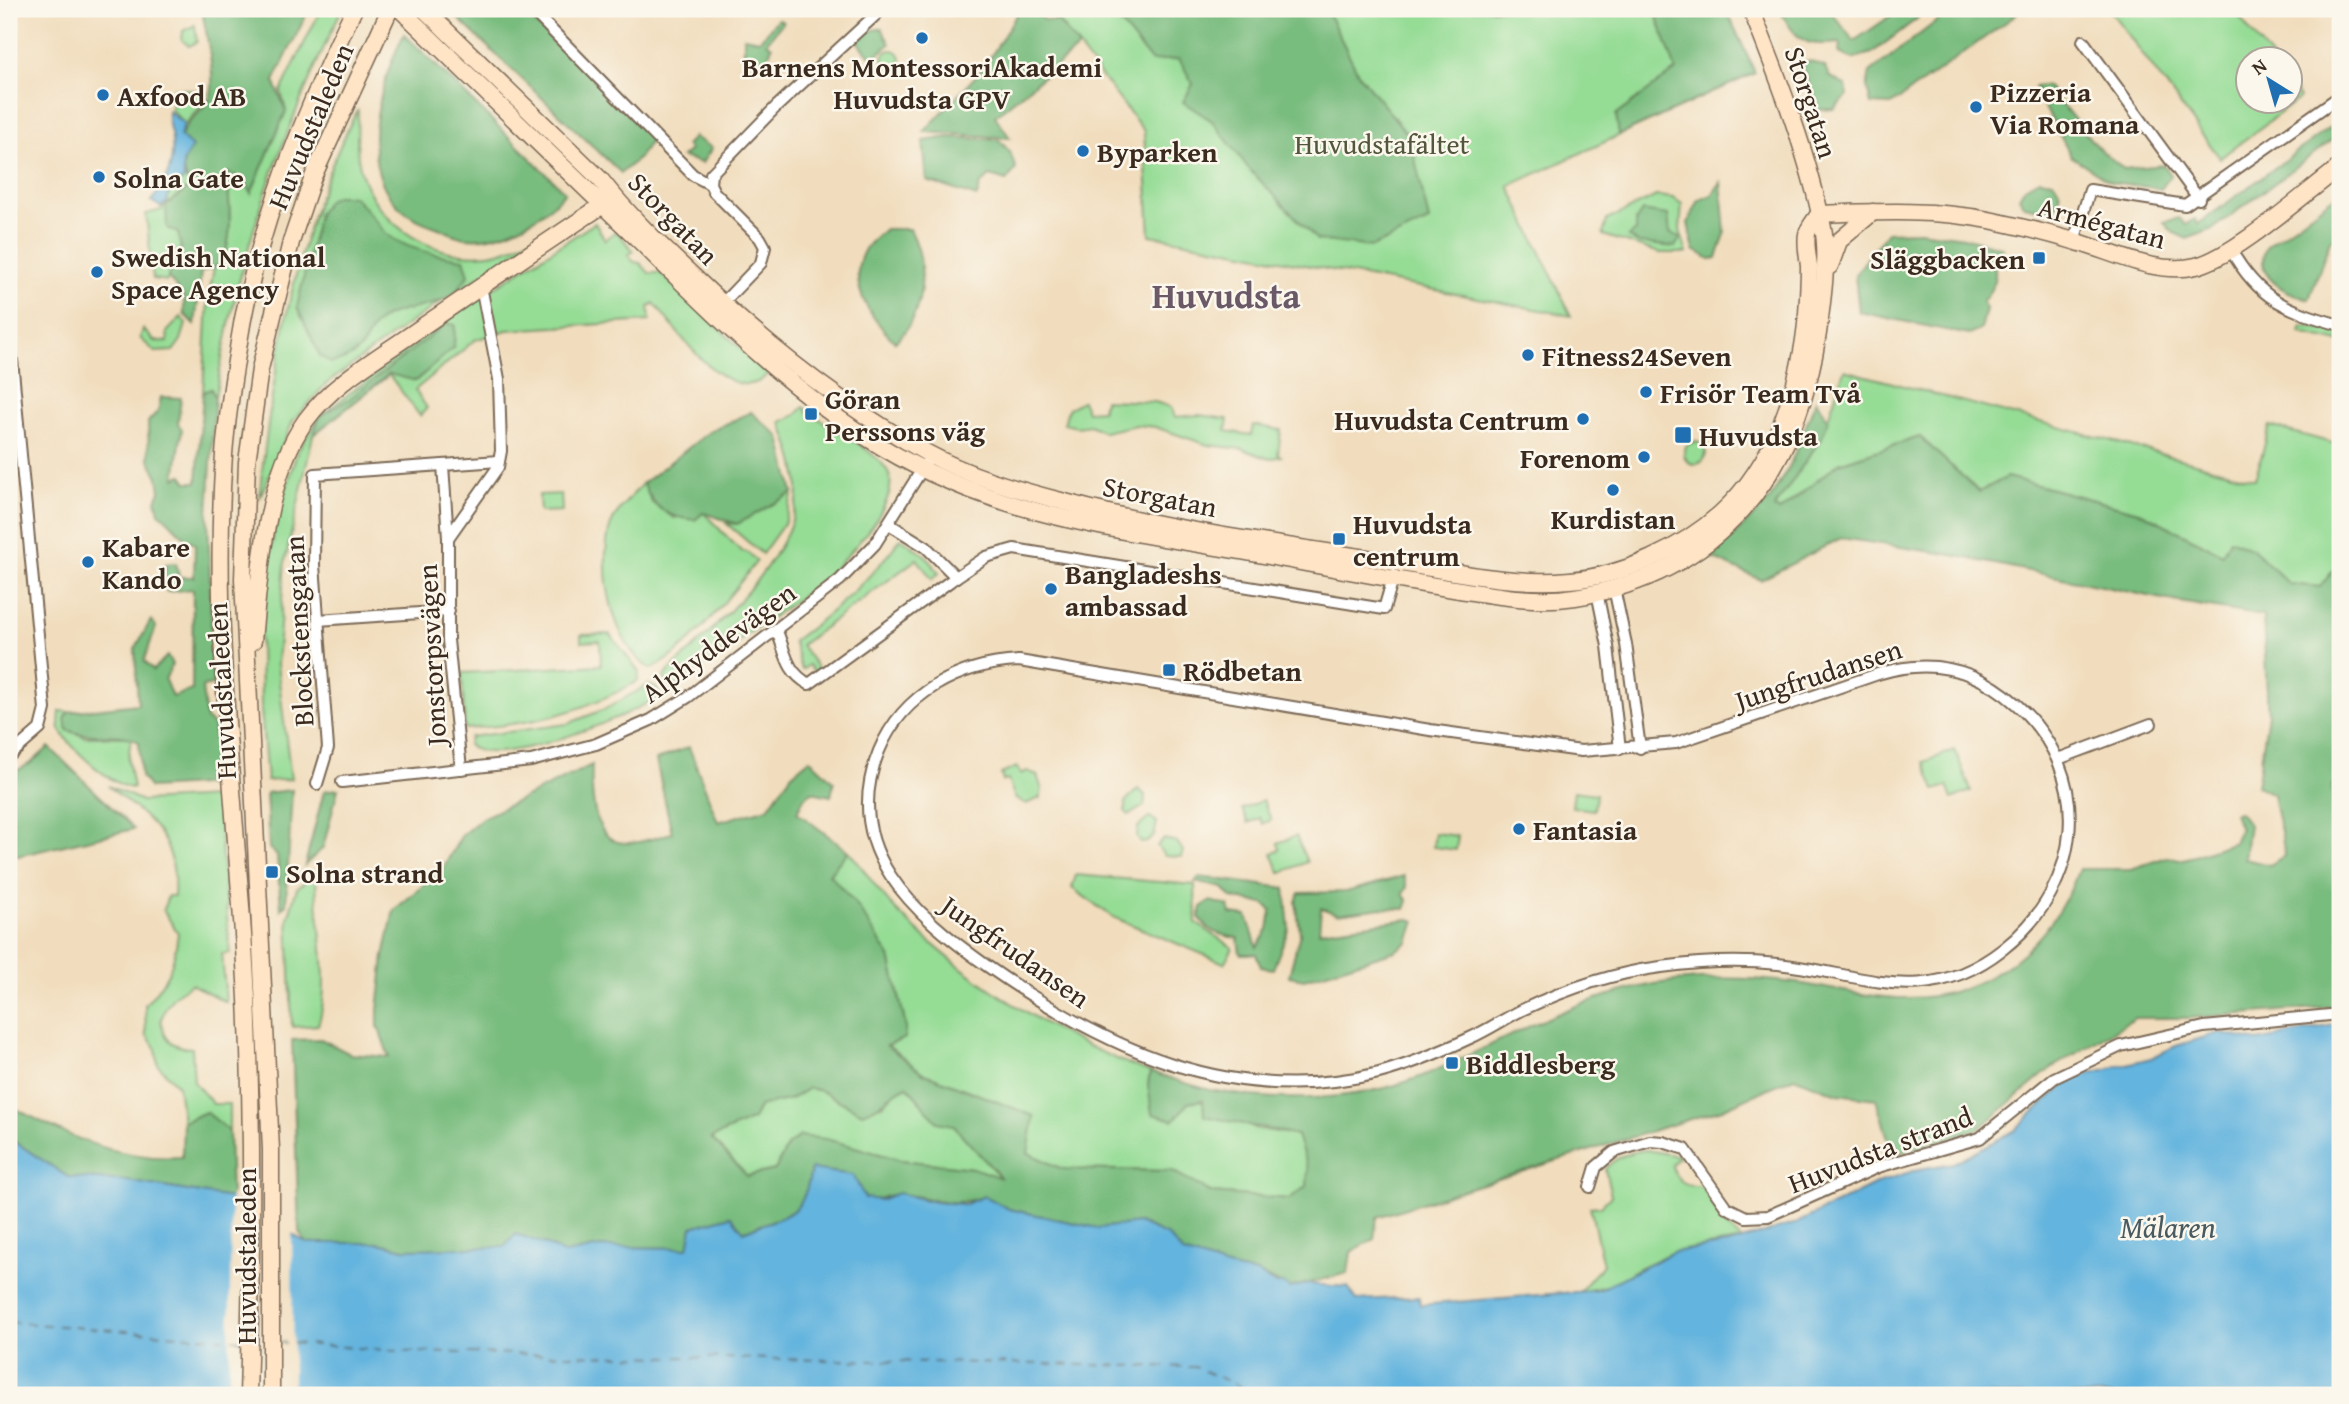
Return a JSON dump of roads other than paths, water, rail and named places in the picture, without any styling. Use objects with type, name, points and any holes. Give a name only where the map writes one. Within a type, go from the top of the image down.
[{"type":"street","name":"Huvudstaleden","points":[[247,1395],[251,1286],[247,1001],[225,682],[221,578],[224,454],[239,339],[264,236],[311,99],[354,9]]},
{"type":"street","name":"Storgatan","points":[[400,9],[603,205],[718,308],[855,410],[930,454],[997,484],[1104,513],[1248,540],[1524,583],[1596,584],[1614,588],[1636,582],[1688,558],[1716,537],[1750,503],[1784,451],[1802,405],[1814,358],[1833,250],[1845,235],[1873,212]]},
{"type":"street","name":"Storgatan","points":[[424,9],[600,179],[624,209],[718,308],[754,351],[842,420],[879,446],[923,470],[988,498],[1103,529],[1524,599],[1575,597],[1611,572],[1652,557],[1700,530],[1741,493],[1771,447],[1790,399],[1807,316],[1807,233],[1819,214]]},
{"type":"street","points":[[531,9],[693,175],[709,184],[765,247],[761,263],[718,308]]},
{"type":"street","points":[[709,184],[716,166],[882,9]]},
{"type":"street","name":"Storgatan","points":[[1751,9],[1793,116],[1825,232],[1821,310]]},
{"type":"street","name":"Huvudstaleden","points":[[271,1395],[273,1220],[264,1000],[247,709],[243,579],[246,488],[260,369],[291,242],[313,177],[387,13]]},
{"type":"street","points":[[2083,41],[2199,199]]},
{"type":"street","points":[[2074,241],[2090,190],[2186,205],[2199,199],[2340,96]]},
{"type":"street","name":"Armégatan","points":[[1819,214],[1923,211],[1961,215],[2074,241],[2161,268],[2197,266],[2231,250],[2340,167]]},
{"type":"street","points":[[247,709],[261,559],[281,477],[306,421],[354,374],[603,205]]},
{"type":"street","points":[[2231,250],[2246,278],[2271,299],[2299,313],[2340,325]]},
{"type":"street","name":"Jonstorpsvägen","points":[[448,538],[499,461],[502,417],[499,379],[481,286]]},
{"type":"street","points":[[9,328],[45,709],[40,729],[9,757]]},
{"type":"street","name":"Alphyddevägen","points":[[342,782],[531,761],[583,748],[651,720],[688,697],[840,580],[889,524],[930,454]]},
{"type":"street","points":[[443,465],[499,461]]},
{"type":"street","name":"Jonstorpsvägen","points":[[443,465],[448,538],[449,651],[461,769]]},
{"type":"street","name":"Blockstensgatan","points":[[317,784],[328,748],[318,620],[315,474],[443,465]]},
{"type":"street","points":[[889,524],[926,547],[956,577]]},
{"type":"street","points":[[776,629],[784,659],[797,678],[808,684],[986,557],[1014,549],[1384,609],[1396,562]]},
{"type":"street","points":[[1611,572],[1626,644],[1640,748]]},
{"type":"street","points":[[1596,584],[1608,646],[1620,749]]},
{"type":"street","points":[[318,620],[449,611]]},
{"type":"street","name":"Jungfrudansen","points":[[995,662],[1031,663],[1430,730],[1581,751],[1676,743],[1881,673],[1923,664],[1965,671],[2007,696],[2032,717],[2058,759],[2067,780],[2070,804],[2066,860],[2036,918],[2000,951],[1973,969],[1946,979],[1913,984],[1874,983],[1774,963],[1663,966],[1582,985],[1522,1010],[1472,1037],[1382,1072],[1317,1081],[1247,1081],[1208,1075],[1169,1065],[1089,1030],[1023,990],[929,920],[902,893],[876,852],[868,811],[872,774],[886,737],[896,720],[922,694],[975,666],[995,662]]},
{"type":"street","points":[[2058,759],[2151,724]]},
{"type":"street","name":"Huvudsta strand","points":[[1590,1187],[1596,1167],[1614,1152],[1650,1141],[1663,1142],[1685,1149],[1726,1207],[1746,1217],[1768,1216],[1878,1167],[1980,1138],[2053,1078],[2121,1046],[2204,1027],[2313,1019],[2340,1014]]},
{"type":"water","points":[[168,111],[184,124],[180,136],[192,147],[183,162],[184,180],[171,187],[167,202],[161,207],[151,201],[166,178],[171,161],[172,142]]},
{"type":"water","name":"Mälaren","points":[[2338,1024],[2340,1395],[9,1395],[9,1138],[68,1177],[127,1181],[231,1198],[307,1243],[379,1243],[404,1249],[504,1247],[516,1234],[565,1254],[600,1247],[688,1248],[692,1227],[731,1216],[744,1232],[790,1213],[803,1198],[811,1169],[853,1175],[865,1198],[881,1200],[898,1193],[935,1202],[965,1204],[985,1196],[1009,1209],[1098,1228],[1138,1223],[1168,1236],[1183,1253],[1234,1269],[1257,1273],[1289,1288],[1308,1284],[1348,1287],[1357,1300],[1419,1297],[1420,1305],[1599,1290],[1673,1252],[1729,1244],[1797,1223],[1880,1182],[1919,1169],[1954,1163],[2014,1131],[2051,1096],[2079,1076],[2151,1058],[2176,1046],[2218,1033],[2258,1041]]},
{"type":"place","name":"Barnens MontessoriAkademi Huvudsta GPV","points":[[922,38]]},
{"type":"place","name":"Axfood AB","points":[[103,95]]},
{"type":"place","name":"Pizzeria Via Romana","points":[[1976,107]]},
{"type":"place","name":"Byparken","points":[[1083,151]]},
{"type":"place","name":"Solna Gate","points":[[99,177]]},
{"type":"place","name":"Släggbacken","points":[[2039,258]]},
{"type":"place","name":"Swedish National Space Agency","points":[[97,272]]},
{"type":"place","name":"Fitness24Seven","points":[[1528,355]]},
{"type":"place","name":"Frisör Team Två","points":[[1646,392]]},
{"type":"place","name":"Göran Perssons väg","points":[[811,414]]},
{"type":"place","name":"Huvudsta Centrum","points":[[1583,419]]},
{"type":"place","name":"Huvudsta","points":[[1683,435]]},
{"type":"place","name":"Forenom","points":[[1644,457]]},
{"type":"place","name":"Kurdistan","points":[[1613,490]]},
{"type":"place","name":"Huvudsta centrum","points":[[1339,539]]},
{"type":"place","name":"Kabare Kando","points":[[88,562]]},
{"type":"place","name":"Bangladeshs ambassad","points":[[1051,589]]},
{"type":"place","name":"Rödbetan","points":[[1169,670]]},
{"type":"place","name":"Fantasia","points":[[1519,829]]},
{"type":"place","name":"Solna strand","points":[[272,872]]},
{"type":"place","name":"Biddlesberg","points":[[1452,1063]]},
{"type":"district","name":"Huvudsta","points":[[1226,295]]},
{"type":"park label","name":"Huvudstafältet","points":[[1382,143]]}]
